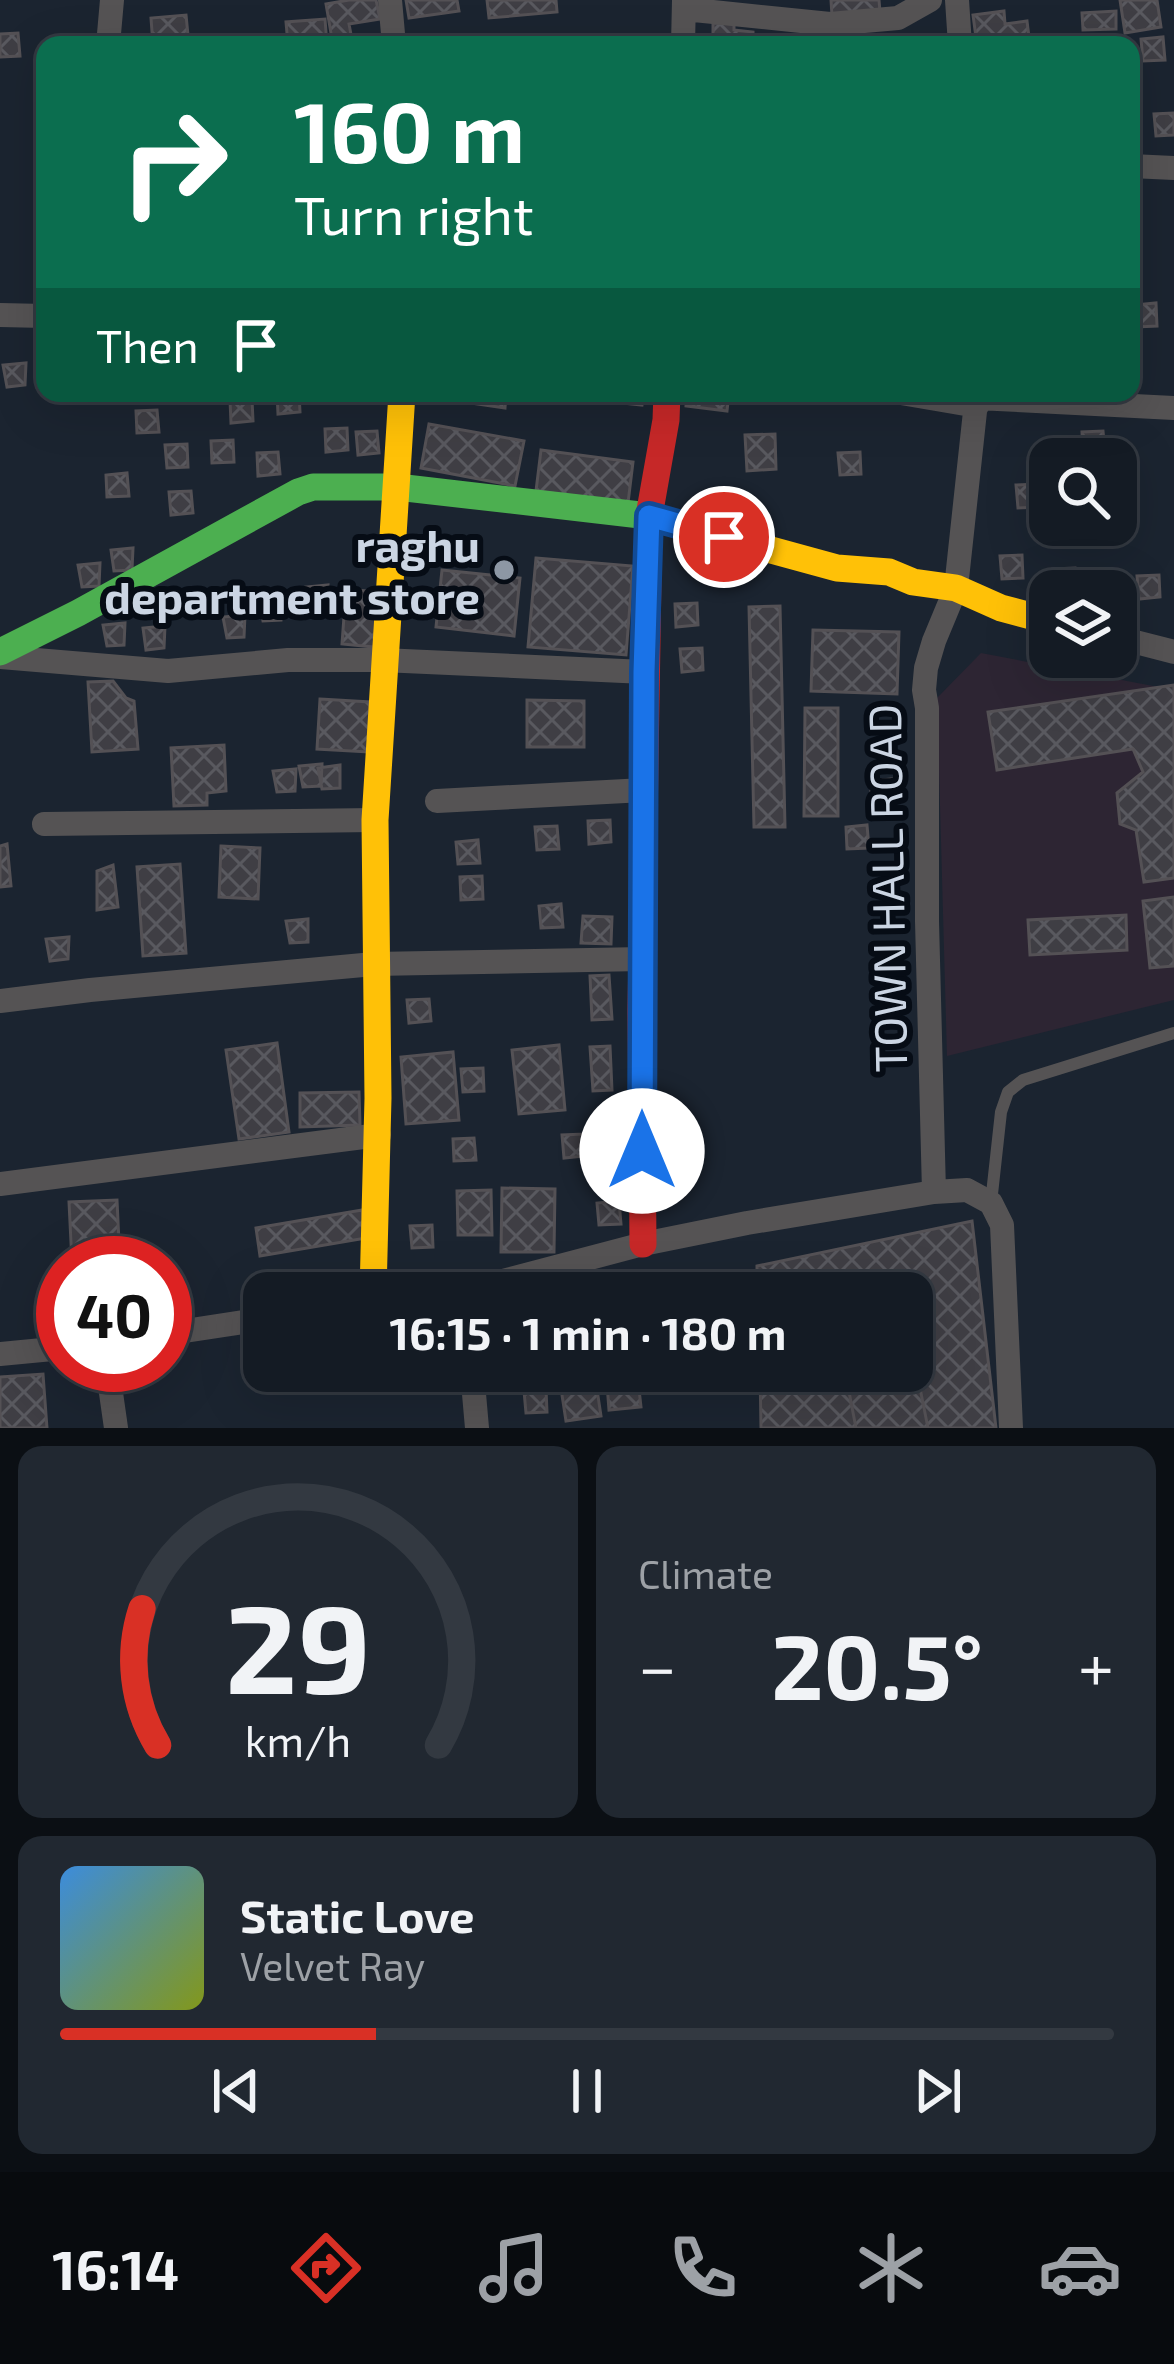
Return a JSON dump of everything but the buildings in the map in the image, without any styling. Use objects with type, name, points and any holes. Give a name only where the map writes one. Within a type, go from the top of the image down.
[{"type":"street","points":[[109,36],[112,0]]},
{"type":"street","points":[[390,0],[393,36]]},
{"type":"street","points":[[683,36],[684,4],[830,24],[898,18],[930,0]]},
{"type":"street","points":[[957,0],[959,36]]},
{"type":"street","points":[[1140,166],[1174,168]]},
{"type":"street","points":[[0,315],[36,316]]},
{"type":"street","points":[[374,1272],[379,1135],[375,820],[402,402]]},
{"type":"street","points":[[643,1244],[644,672],[649,516],[667,402]]},
{"type":"street","name":"TOWN HALL ROAD","points":[[934,1192],[924,690],[934,641],[956,588],[977,402]]},
{"type":"street","points":[[1043,402],[1174,408]]},
{"type":"street","points":[[0,655],[313,487],[397,487],[649,516],[837,568],[889,572],[913,582],[956,588],[1029,616]]},
{"type":"street","points":[[1137,643],[1174,652]]},
{"type":"street","points":[[0,655],[168,671],[288,659],[644,672]]},
{"type":"street","points":[[437,801],[644,790]]},
{"type":"street","points":[[44,824],[375,820]]},
{"type":"street","points":[[0,1001],[374,964],[643,959]]},
{"type":"street","points":[[0,1184],[379,1135]]},
{"type":"street","points":[[536,1272],[747,1223],[967,1190],[991,1203],[1002,1225],[1011,1428]]},
{"type":"street","points":[[192,1330],[243,1322]]},
{"type":"street","points":[[0,1354],[36,1351]]},
{"type":"street","points":[[111,1392],[116,1428]]},
{"type":"street","points":[[474,1392],[477,1428]]},
{"type":"lane","points":[[991,1203],[1001,1112],[1008,1092],[1023,1080],[1174,1033]]},
{"type":"shaded area","points":[[981,653],[1029,662],[1029,678],[1111,678],[1174,690],[1174,1000],[947,1056],[937,698]]},
{"type":"traffic: fast","points":[[0,652],[313,487],[397,487],[649,516],[742,542]]},
{"type":"traffic: slow","points":[[374,1272],[378,1098],[375,820],[401,402]]},
{"type":"traffic: slow","points":[[742,542],[837,568],[889,572],[913,582],[956,588],[1029,615]]},
{"type":"traffic: jam","points":[[643,1244],[641,1011],[649,516],[667,402]]},
{"type":"place","name":"raghu department store","points":[[504,570]]},
{"type":"route","points":[[642,1151],[649,516],[724,537]]}]
